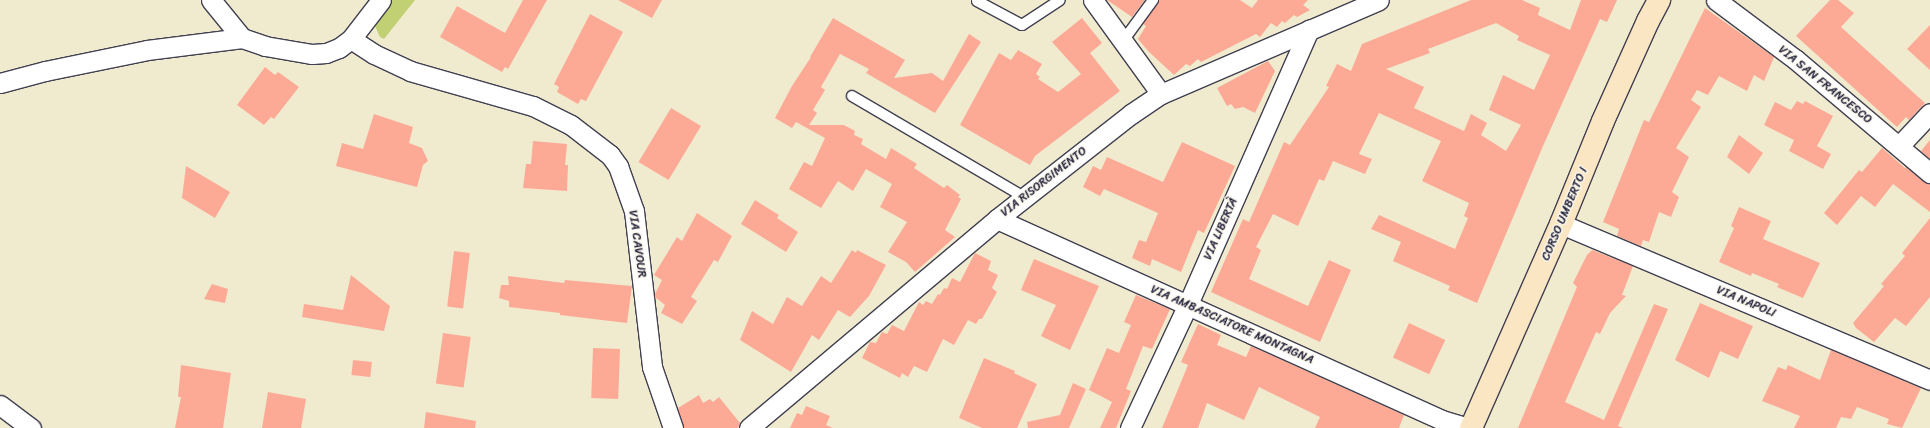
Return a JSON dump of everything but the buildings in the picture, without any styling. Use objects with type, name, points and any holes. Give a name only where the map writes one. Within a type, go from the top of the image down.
[{"type":"street","points":[[211,0],[242,38]]},
{"type":"street","points":[[0,83],[45,71],[147,50],[242,38],[265,46],[312,54],[326,53],[339,48],[351,39],[381,0]]},
{"type":"street","points":[[1093,0],[1161,94]]},
{"type":"street","name":"VIA RISORGIMENTO","points":[[749,428],[997,219],[1131,114],[1161,94],[1379,0]]},
{"type":"street","name":"CORSO UMBERTO I","points":[[1470,428],[1561,224],[1603,121],[1659,0]]},
{"type":"street","name":"VIA SAN FRANCESCO","points":[[1716,0],[1795,59],[1930,173]]},
{"type":"street","name":"VIA LIBERTÀ","points":[[1130,428],[1188,304],[1309,30]]},
{"type":"street","name":"VIA CAVOUR","points":[[351,39],[374,54],[410,71],[533,106],[571,125],[610,155],[618,166],[634,211],[652,367],[673,428]]},
{"type":"street","points":[[1899,146],[1930,113]]},
{"type":"street","name":"VIA AMBASCIATORE MONTAGNA","points":[[997,219],[1442,420],[1470,428]]},
{"type":"street","name":"VIA NAPOLI","points":[[1561,224],[1930,380]]},
{"type":"street","points":[[0,405],[31,428]]},
{"type":"lane","points":[[977,2],[1022,25],[1060,0]]},
{"type":"lane","points":[[1123,41],[1153,0]]},
{"type":"lane","points":[[852,96],[1024,197]]},
{"type":"green space","points":[[390,0],[415,0],[384,39],[380,37],[374,24]]}]
